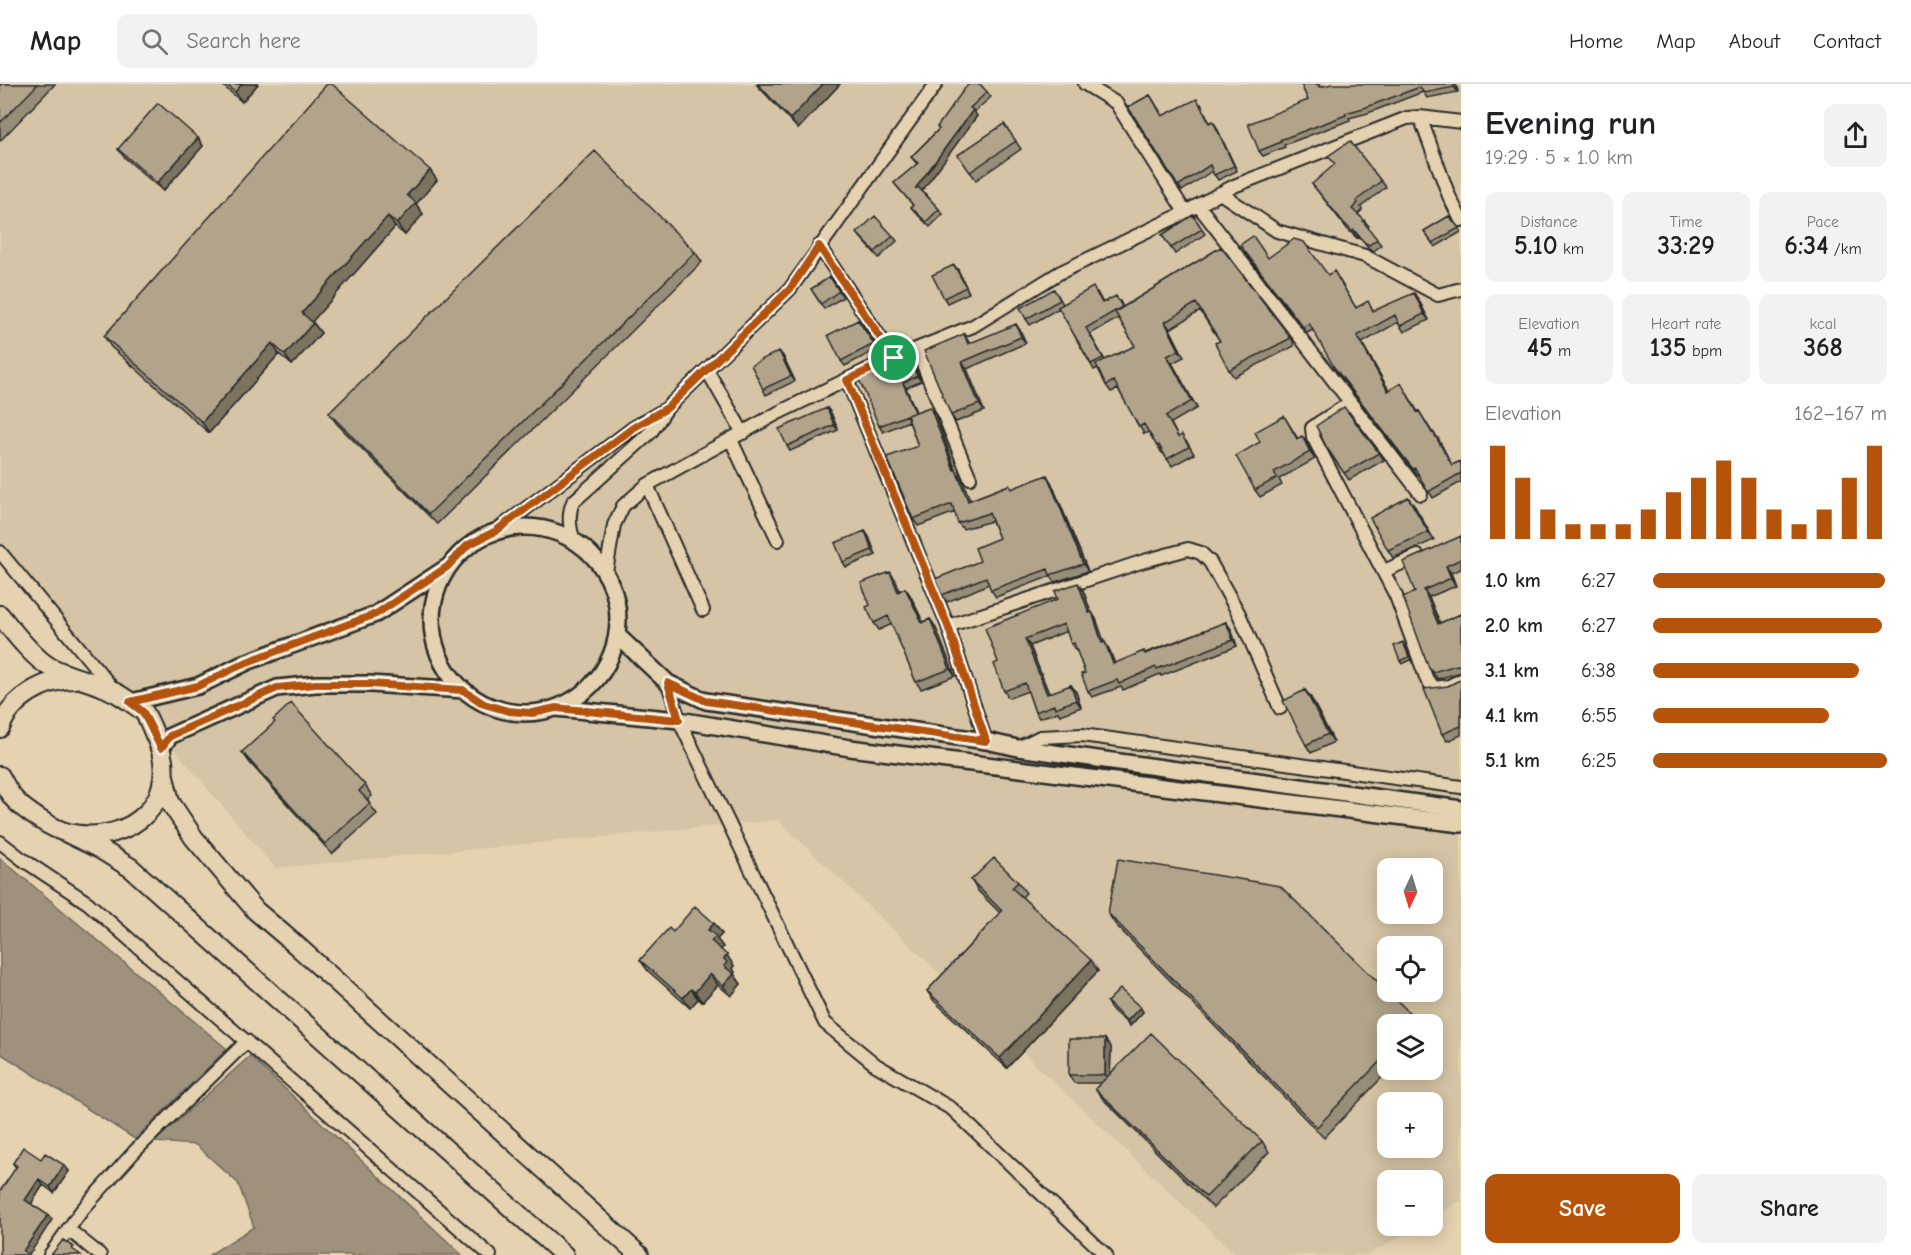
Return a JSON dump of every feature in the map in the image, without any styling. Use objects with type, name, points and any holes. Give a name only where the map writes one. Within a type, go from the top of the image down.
[{"type":"main road","points":[[0,615],[49,667],[115,691],[143,712],[161,748],[170,802],[194,838],[256,911],[639,1255]]},
{"type":"main road","points":[[0,728],[5,715],[21,698],[48,683],[61,679],[83,679]]},
{"type":"main road","points":[[0,776],[7,797],[37,817],[100,849],[131,868],[564,1255]]},
{"type":"main road","points":[[65,832],[90,836],[122,831],[144,816],[157,801],[164,776]]},
{"type":"street","points":[[575,541],[572,536],[570,515],[573,502],[651,432],[667,408],[790,289],[936,84]]},
{"type":"street","points":[[1085,84],[1116,103],[1185,212]]},
{"type":"street","points":[[606,572],[614,525],[622,506],[647,485],[778,413],[894,358],[974,326],[1059,273],[1220,193],[1407,118],[1420,117],[1461,122]]},
{"type":"street","points":[[1420,117],[1449,196],[1461,220]]},
{"type":"street","points":[[1220,193],[1277,231],[1365,256],[1438,296],[1461,289]]},
{"type":"street","points":[[1198,205],[1421,494]]},
{"type":"street","points":[[819,246],[894,358]]},
{"type":"street","points":[[917,350],[970,478]]},
{"type":"street","points":[[707,370],[743,433]]},
{"type":"street","points":[[847,380],[948,626],[986,741]]},
{"type":"street","points":[[1350,403],[1312,428],[1313,437],[1396,596],[1427,680],[1435,688],[1449,686],[1461,680]]},
{"type":"street","points":[[130,702],[198,686],[247,662],[376,614],[447,567],[468,545],[496,531],[633,428],[667,408]]},
{"type":"street","points":[[731,440],[778,540]]},
{"type":"street","points":[[647,485],[703,610]]},
{"type":"street","points":[[447,567],[435,592],[431,618],[433,636],[446,670],[463,690],[484,704],[508,711],[532,713],[556,708],[578,697],[597,680],[610,660],[618,636],[619,614],[615,592],[606,572],[592,554],[575,541],[550,530],[523,526],[496,531]]},
{"type":"street","points":[[948,626],[1144,561],[1188,549],[1201,553],[1210,562],[1222,582],[1239,614],[1280,708]]},
{"type":"street","points":[[1384,571],[1432,550]]},
{"type":"street","points":[[0,552],[115,691]]},
{"type":"street","points":[[618,636],[668,683],[706,701],[986,741],[1018,748],[1461,809]]},
{"type":"street","points":[[668,683],[679,720],[825,1023],[876,1065],[952,1109],[1106,1255]]},
{"type":"street","points":[[161,748],[170,736],[277,688],[316,684],[370,684],[463,690]]},
{"type":"street","points":[[556,708],[679,720],[850,748],[1461,824]]},
{"type":"street","points":[[1018,748],[1040,737],[1082,735],[1461,787]]},
{"type":"street","points":[[0,842],[22,860],[88,903],[490,1255]]},
{"type":"street","points":[[50,1255],[81,1210],[135,1151],[248,1041]]},
{"type":"street","points":[[68,1229],[100,1255]]},
{"type":"shaded area","points":[[0,84],[1461,84],[1461,1201],[1443,1211],[1443,1170],[1377,1170],[1377,1236],[1401,1236],[1368,1255],[1236,1255],[778,820],[275,868],[0,544]]},
{"type":"shaded area","points":[[0,858],[227,1049],[135,1139],[0,1053]]},
{"type":"shaded area","points":[[250,1056],[462,1255],[209,1255],[254,1227],[238,1183],[196,1145],[154,1142]]},
{"type":"building","points":[[0,84],[38,84],[0,123]]},
{"type":"building","points":[[226,84],[242,84],[235,92]]},
{"type":"building","points":[[327,84],[332,84],[430,170],[407,195],[416,203],[397,224],[388,216],[302,313],[313,323],[285,355],[272,343],[202,422],[104,336]]},
{"type":"building","points":[[758,84],[823,84],[790,119]]},
{"type":"building","points":[[969,84],[980,84],[987,92],[970,108],[973,110],[915,189],[918,187],[939,209],[926,222],[911,207],[913,205],[894,183],[918,163],[911,157],[939,129],[937,127]]},
{"type":"building","points":[[1301,84],[1318,84],[1319,87],[1332,84],[1454,84],[1454,87],[1424,93],[1420,87],[1345,113],[1346,115],[1280,140],[1281,142],[1259,151],[1248,124],[1308,100]]},
{"type":"building","points":[[1150,95],[1162,116],[1197,99],[1209,123],[1213,121],[1234,166],[1214,175],[1210,165],[1178,186],[1128,107]]},
{"type":"building","points":[[158,103],[198,138],[157,183],[118,149]]},
{"type":"building","points":[[1004,124],[1016,141],[970,172],[958,155]]},
{"type":"building","points":[[1350,141],[1381,181],[1356,201],[1358,203],[1352,209],[1364,220],[1377,239],[1369,245],[1344,223],[1312,184],[1335,164],[1328,156]]},
{"type":"building","points":[[595,151],[695,252],[429,514],[329,413]]},
{"type":"building","points":[[1193,215],[1202,229],[1171,248],[1162,235]]},
{"type":"building","points":[[875,216],[893,236],[875,252],[857,233]]},
{"type":"building","points":[[1449,216],[1459,228],[1432,243],[1424,231]]},
{"type":"building","points":[[1253,236],[1268,258],[1294,239],[1304,242],[1328,275],[1334,271],[1356,308],[1368,301],[1373,311],[1414,293],[1424,314],[1400,326],[1395,315],[1357,336],[1388,391],[1401,383],[1452,465],[1461,461],[1461,473],[1428,492],[1415,468],[1413,469],[1334,367],[1309,323],[1303,327],[1240,245]]},
{"type":"building","points":[[1221,247],[1288,334],[1289,339],[1229,370],[1215,343],[1220,341],[1196,303],[1165,322],[1179,350],[1167,356],[1192,401],[1166,416],[1178,437],[1182,435],[1189,447],[1167,459],[1144,424],[1139,427],[1114,381],[1106,385],[1096,364],[1135,346],[1115,312]]},
{"type":"building","points":[[954,265],[966,287],[944,298],[932,275]]},
{"type":"building","points":[[830,277],[839,291],[821,304],[811,289]]},
{"type":"building","points":[[1093,287],[1102,303],[1116,296],[1122,307],[1086,328],[1103,358],[1091,364],[1058,307]]},
{"type":"building","points":[[1054,289],[1060,300],[1026,319],[1020,308]]},
{"type":"building","points":[[858,320],[874,344],[841,361],[828,335]]},
{"type":"building","points":[[1016,324],[1021,337],[962,362],[979,404],[951,415],[924,351],[964,334],[968,344]]},
{"type":"building","points":[[779,351],[791,376],[763,389],[751,365]]},
{"type":"building","points":[[903,359],[904,361],[910,359],[917,376],[903,383],[915,412],[879,426],[859,379]]},
{"type":"building","points":[[930,407],[968,501],[1009,485],[1011,489],[1047,475],[1083,564],[1050,575],[1048,569],[991,590],[986,577],[942,595],[935,579],[980,561],[975,548],[999,538],[989,513],[958,523],[952,504],[913,519],[887,457],[918,446],[907,415]]},
{"type":"building","points":[[1344,407],[1379,453],[1344,473],[1327,448],[1316,426]]},
{"type":"building","points":[[827,408],[834,425],[787,446],[779,429]]},
{"type":"building","points":[[1284,416],[1297,439],[1302,436],[1310,452],[1274,472],[1277,478],[1255,490],[1236,456],[1260,442],[1255,432]]},
{"type":"building","points":[[1408,497],[1428,532],[1388,550],[1370,518]]},
{"type":"building","points":[[865,531],[872,550],[843,562],[835,543]]},
{"type":"building","points":[[1461,536],[1461,559],[1446,566],[1451,578],[1424,590],[1438,624],[1461,614],[1461,666],[1457,665],[1433,672],[1429,668],[1403,597],[1415,592],[1403,562]]},
{"type":"building","points":[[890,572],[898,592],[905,588],[922,623],[930,619],[950,669],[916,682],[888,616],[874,623],[866,607],[870,605],[861,583]]},
{"type":"building","points":[[1078,583],[1089,613],[1092,612],[1102,643],[1105,642],[1113,664],[1226,622],[1233,640],[1157,669],[1156,667],[1119,684],[1117,680],[1088,691],[1081,674],[1085,673],[1064,624],[1025,639],[1047,694],[1071,685],[1076,700],[1035,712],[1025,683],[1004,691],[994,664],[998,662],[985,628],[1058,599],[1055,591]]},
{"type":"building","points":[[1403,642],[1409,657],[1400,661],[1394,646]]},
{"type":"building","points":[[1461,679],[1461,726],[1442,734],[1424,689],[1448,686]]},
{"type":"building","points":[[1305,690],[1328,734],[1306,745],[1283,701]]},
{"type":"building","points":[[291,703],[365,785],[359,791],[370,803],[325,844],[242,752],[275,722],[273,720]]},
{"type":"building","points":[[994,858],[1018,882],[1012,888],[1091,960],[1000,1058],[927,991],[1002,911],[971,880]]},
{"type":"building","points":[[1118,859],[1280,886],[1377,981],[1377,1002],[1399,1002],[1411,1014],[1377,1014],[1377,1064],[1317,1127],[1108,913]]},
{"type":"building","points":[[695,906],[714,923],[708,930],[716,936],[711,941],[727,955],[724,959],[727,962],[724,966],[734,974],[723,986],[710,974],[695,992],[691,989],[683,998],[640,960],[669,928],[673,932]]},
{"type":"building","points":[[1120,989],[1140,1007],[1127,1021],[1107,1002]]},
{"type":"building","points":[[1151,1033],[1262,1141],[1206,1197],[1095,1089]]},
{"type":"building","points":[[1069,1039],[1105,1039],[1105,1075],[1069,1075]]},
{"type":"building","points":[[23,1147],[41,1159],[45,1153],[64,1165],[50,1187],[39,1179],[25,1200],[48,1215],[23,1251],[29,1255],[0,1255],[0,1191],[17,1166],[13,1163]]},
{"type":"building","points":[[63,1240],[74,1247],[72,1249],[81,1255],[51,1255]]},
{"type":"route","points":[[819,246],[894,358],[847,380],[948,626],[986,741],[706,701],[668,683],[679,720],[556,708],[532,713],[508,711],[484,704],[463,690],[370,684],[316,684],[277,688],[170,736],[161,748],[143,712],[130,702],[198,686],[247,662],[376,614],[447,567],[468,545],[496,531],[633,428],[667,408],[790,289],[819,246]]}]
